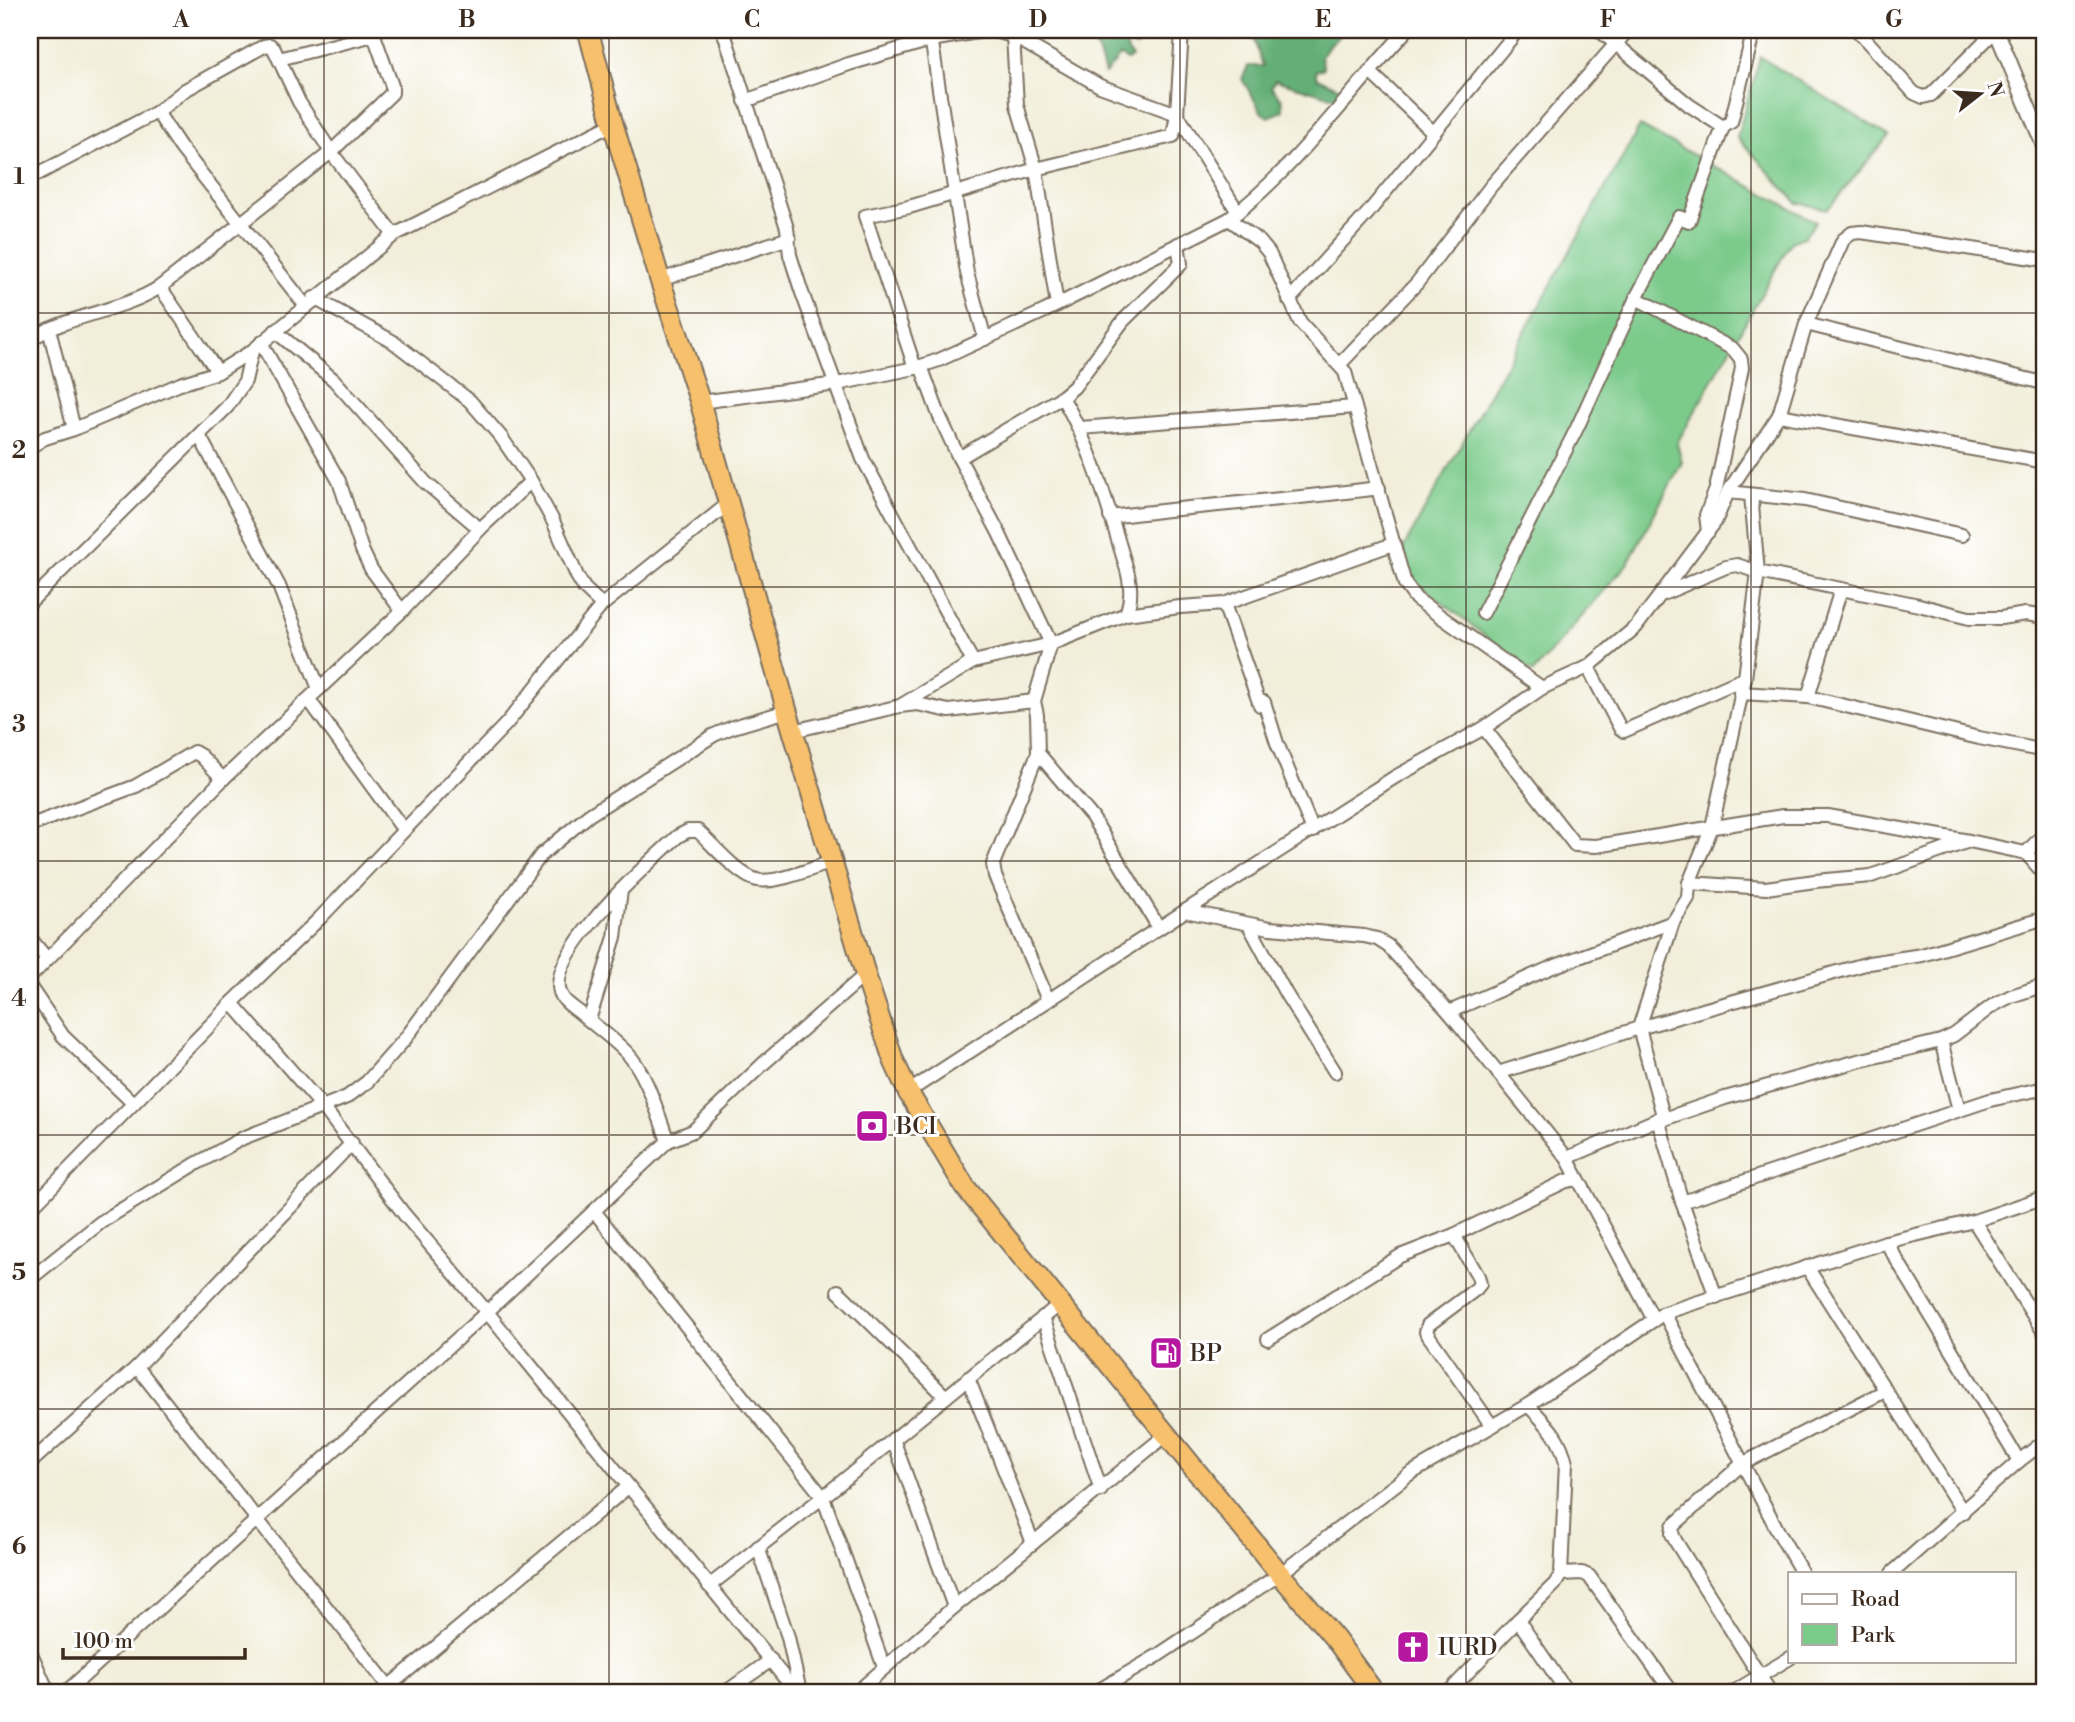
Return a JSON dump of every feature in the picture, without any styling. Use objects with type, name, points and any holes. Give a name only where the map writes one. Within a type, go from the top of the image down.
[{"type":"highway","points":[[589,30],[613,124],[700,402],[832,862],[889,1049],[908,1092],[965,1187],[1336,1640],[1374,1692]]},
{"type":"street","points":[[723,30],[789,238],[790,255],[801,290],[868,469],[973,662]]},
{"type":"street","points":[[745,101],[930,35],[989,30],[1013,36],[1100,86],[1177,114],[1234,215],[1269,253],[1300,322],[1339,365],[1349,384],[1405,584],[1416,599],[1542,688]]},
{"type":"street","points":[[1048,1000],[995,876],[993,864],[1038,753],[1034,701],[1051,644],[999,533],[958,458],[918,367],[865,216],[909,207],[1036,169],[1173,136],[1177,114],[1182,30]]},
{"type":"street","points":[[1289,300],[1367,214],[1518,30]]},
{"type":"street","points":[[1600,30],[1689,105],[1723,127]]},
{"type":"street","points":[[1339,365],[1417,283],[1490,186],[1628,30]]},
{"type":"street","points":[[1483,614],[1577,428],[1636,298],[1679,217],[1689,221],[1723,127],[1731,122],[1754,30]]},
{"type":"street","points":[[1857,30],[1914,93],[1923,97],[1931,95],[1996,30],[2045,148]]},
{"type":"street","points":[[30,340],[49,329],[139,299],[160,287],[331,152],[392,93],[376,32],[279,59]]},
{"type":"street","points":[[700,402],[837,384],[918,367],[1057,305],[1234,215],[1308,143],[1404,32]]},
{"type":"street","points":[[930,35],[967,274],[985,339]]},
{"type":"street","points":[[1013,36],[1017,105],[1036,169],[1057,305]]},
{"type":"street","points":[[30,178],[157,112],[185,90],[270,45],[299,102],[331,152],[394,235]]},
{"type":"street","points":[[1370,72],[1433,132]]},
{"type":"street","points":[[157,112],[239,224],[310,302],[377,331],[453,387],[493,427],[531,481],[584,588],[602,605]]},
{"type":"street","points":[[30,447],[45,438],[74,429],[180,384],[218,372],[257,347],[394,235],[613,124]]},
{"type":"street","points":[[908,1092],[1158,928],[1395,778],[1484,728],[1542,688],[1588,667],[1636,626],[1715,522],[1728,492],[1779,415],[1806,324],[1843,240],[1852,233],[1861,232],[2045,260]]},
{"type":"street","points":[[660,280],[789,238]]},
{"type":"street","points":[[958,458],[1062,397],[1074,387],[1128,315],[1181,264],[1178,244]]},
{"type":"street","points":[[160,287],[218,372]]},
{"type":"street","points":[[1636,298],[1733,349],[1741,359],[1742,368],[1718,476],[1706,515],[1708,532]]},
{"type":"street","points":[[1806,324],[2039,382]]},
{"type":"street","points":[[49,329],[74,429]]},
{"type":"street","points":[[275,331],[334,380],[426,483],[480,529]]},
{"type":"street","points":[[30,602],[226,407],[245,381],[257,347]]},
{"type":"street","points":[[257,347],[339,481],[371,569],[402,611]]},
{"type":"street","points":[[1062,397],[1080,428],[1131,587],[1126,614]]},
{"type":"street","points":[[1080,428],[1355,407]]},
{"type":"street","points":[[1779,415],[2045,462]]},
{"type":"street","points":[[199,435],[279,586],[318,689]]},
{"type":"street","points":[[30,977],[223,779],[402,611],[480,529],[531,481]]},
{"type":"street","points":[[1110,517],[1190,506],[1288,500],[1379,488]]},
{"type":"street","points":[[1728,492],[1805,500],[1962,535]]},
{"type":"street","points":[[1716,1297],[1682,1202],[1639,1028],[1673,922],[1688,898],[1689,883],[1712,827],[1745,678],[1758,572],[1752,495]]},
{"type":"street","points":[[32,1202],[320,918],[507,723],[602,605],[728,504]]},
{"type":"street","points":[[900,706],[973,662],[1051,644],[1126,614],[1224,604],[1393,544]]},
{"type":"street","points":[[1660,596],[1727,567],[1746,566],[1758,572],[1969,618],[2001,618],[2026,614],[2045,617]]},
{"type":"street","points":[[1808,697],[1841,589]]},
{"type":"street","points":[[1224,604],[1260,705],[1264,702],[1313,831]]},
{"type":"street","points":[[1588,667],[1624,732],[1745,678]]},
{"type":"street","points":[[1740,693],[1808,697],[2045,751]]},
{"type":"street","points":[[309,700],[403,829]]},
{"type":"street","points":[[793,731],[900,706],[917,704],[949,711],[1034,701]]},
{"type":"street","points":[[30,1279],[101,1222],[194,1165],[243,1138],[347,1097],[386,1062],[541,856],[566,832],[714,735],[787,711]]},
{"type":"street","points":[[1484,728],[1575,845],[1596,846],[1783,816],[1828,816],[2025,853],[2045,876]]},
{"type":"street","points":[[30,825],[136,786],[194,752],[223,779]]},
{"type":"street","points":[[1038,753],[1092,817],[1158,928]]},
{"type":"street","points":[[668,1141],[639,1069],[629,1054],[563,998],[558,984],[562,966],[588,927],[621,890],[678,836],[688,831],[698,831],[735,866],[755,880],[769,880],[832,862]]},
{"type":"street","points":[[2025,853],[2045,833]]},
{"type":"street","points":[[1689,883],[1766,888],[1871,876],[1969,841]]},
{"type":"street","points":[[589,1020],[615,937],[621,890]]},
{"type":"street","points":[[1185,911],[1249,925],[1377,939],[1388,946],[1449,1012],[1567,1158],[1659,1316],[1801,1572]]},
{"type":"street","points":[[1498,1073],[1639,1028],[1869,963],[1922,955],[2045,918]]},
{"type":"street","points":[[1449,1012],[1550,968],[1673,922]]},
{"type":"street","points":[[1249,925],[1286,994],[1335,1072]]},
{"type":"street","points":[[30,938],[47,959]]},
{"type":"street","points":[[66,1692],[488,1312],[668,1141],[693,1131],[764,1063],[866,974]]},
{"type":"street","points":[[1567,1158],[1661,1119],[1738,1094],[1941,1041],[1954,1035],[1992,1006],[2011,996],[2045,985]]},
{"type":"street","points":[[30,987],[63,1036],[133,1103]]},
{"type":"street","points":[[232,1003],[323,1107],[404,1214],[488,1312],[628,1487],[798,1692]]},
{"type":"street","points":[[1941,1041],[1959,1110]]},
{"type":"street","points":[[1682,1202],[1959,1110],[2045,1087]]},
{"type":"street","points":[[30,1463],[136,1367],[352,1143]]},
{"type":"street","points":[[1268,1339],[1400,1256],[1454,1235],[1566,1181],[1578,1179]]},
{"type":"street","points":[[1096,1692],[1157,1656],[1280,1574],[1390,1487],[1528,1405],[1659,1316],[1886,1242],[1974,1220],[2045,1197]]},
{"type":"street","points":[[594,1211],[823,1497],[884,1667]]},
{"type":"street","points":[[1974,1220],[2045,1334]]},
{"type":"street","points":[[1454,1235],[1478,1276],[1479,1284],[1428,1325],[1426,1332],[1492,1426]]},
{"type":"street","points":[[1886,1242],[2019,1461]]},
{"type":"street","points":[[1807,1267],[1963,1512]]},
{"type":"street","points":[[838,1291],[946,1397]]},
{"type":"street","points":[[709,1586],[823,1497],[1059,1304]]},
{"type":"street","points":[[1043,1317],[1101,1490]]},
{"type":"street","points":[[136,1367],[387,1690],[628,1487]]},
{"type":"street","points":[[968,1378],[1033,1543]]},
{"type":"street","points":[[1770,1692],[1672,1535],[1673,1526],[1742,1464],[1885,1391]]},
{"type":"street","points":[[1449,1692],[1556,1584],[1561,1574],[1566,1463],[1562,1445],[1554,1432],[1528,1405]]},
{"type":"street","points":[[857,1692],[954,1607],[1166,1435]]},
{"type":"street","points":[[893,1439],[954,1607]]},
{"type":"street","points":[[1893,1572],[2045,1441]]},
{"type":"street","points":[[758,1547],[791,1648],[798,1692]]},
{"type":"street","points":[[1561,1574],[1582,1573],[1589,1576],[1672,1692]]},
{"type":"street","points":[[1518,1620],[1566,1692]]},
{"type":"street","points":[[30,1651],[48,1692]]},
{"type":"street","points":[[1733,1692],[1788,1659]]},
{"type":"street","points":[[726,1692],[771,1660]]},
{"type":"green space","points":[[1089,30],[1125,30],[1133,40],[1143,35],[1144,40],[1136,47],[1125,41],[1132,57],[1127,60],[1120,56],[1105,74],[1098,51],[1089,40]]},
{"type":"green space","points":[[1217,30],[1228,30],[1226,39]]},
{"type":"green space","points":[[1228,30],[1341,30],[1341,35],[1329,45],[1321,57],[1324,68],[1315,71],[1317,78],[1340,88],[1336,98],[1275,80],[1271,87],[1282,99],[1283,111],[1269,117],[1262,113],[1242,79],[1248,66],[1263,66],[1253,37]]},
{"type":"green space","points":[[1760,57],[1889,136],[1828,209],[1797,203],[1737,137]]},
{"type":"green space","points":[[1640,126],[1816,222],[1804,237],[1791,242],[1677,443],[1682,462],[1628,563],[1533,673],[1417,583],[1403,568],[1400,554]]},
{"type":"place","name":"BCI","points":[[872,1126]]},
{"type":"place","name":"BP","points":[[1166,1353]]},
{"type":"place","name":"IURD","points":[[1413,1647]]}]
